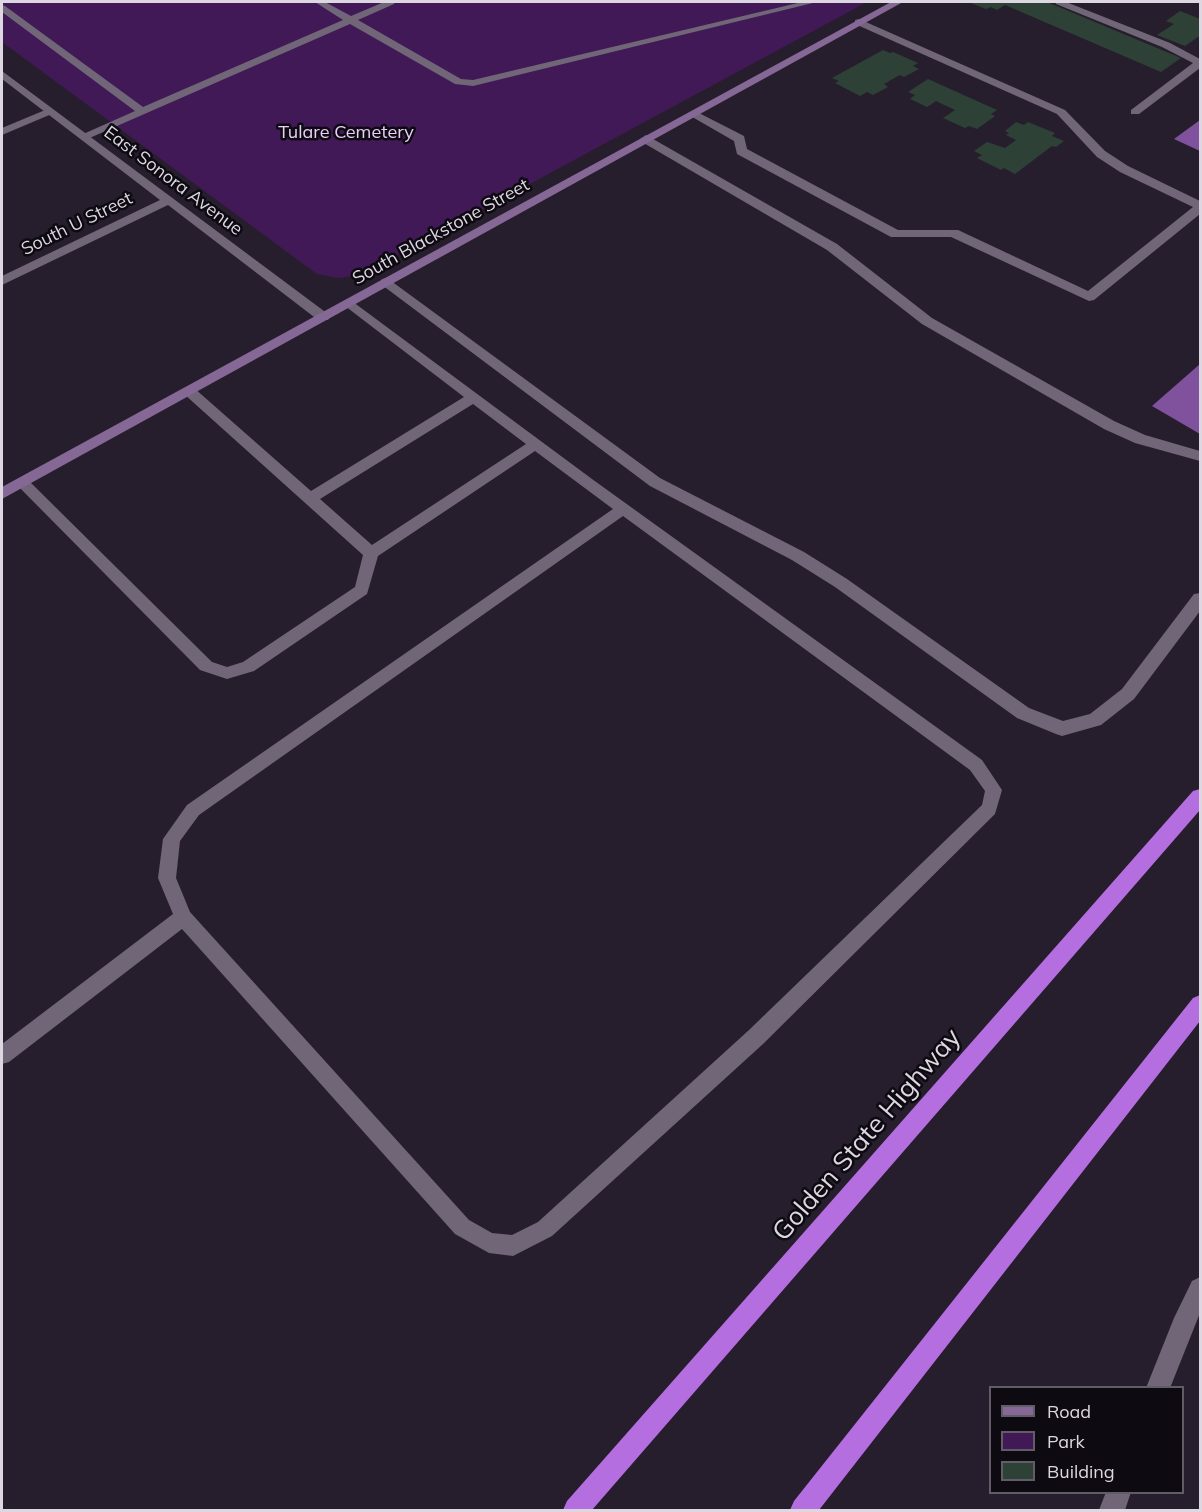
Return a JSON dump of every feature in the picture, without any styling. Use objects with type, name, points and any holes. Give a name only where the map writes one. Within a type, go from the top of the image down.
[{"type":"highway","name":"Golden State Highway","points":[[576,1510],[1200,797]]},
{"type":"highway","points":[[803,1510],[1200,1005]]},
{"type":"main road","name":"South Blackstone Street","points":[[2,494],[898,2]]},
{"type":"street","points":[[693,114],[740,139],[741,151],[896,234],[953,233],[1089,297],[1200,207],[1108,159],[1061,112],[859,22]]},
{"type":"street","name":"East Sonora Avenue","points":[[2,74],[324,317]]},
{"type":"street","points":[[646,140],[832,247],[937,327],[1109,425],[1140,439],[1200,456]]},
{"type":"street","name":"South U Street","points":[[2,280],[169,200]]},
{"type":"street","points":[[387,282],[656,482],[798,556],[841,583],[1023,713],[1062,729],[1095,720],[1128,694],[1200,599]]},
{"type":"street","points":[[1159,1386],[1182,1326],[1200,1289]]},
{"type":"street","points":[[1112,1510],[1118,1494]]},
{"type":"lane","points":[[319,2],[459,82],[472,83],[812,2]]},
{"type":"lane","points":[[86,137],[391,2]]},
{"type":"lane","points":[[1059,2],[1166,45],[1200,63],[1135,112]]},
{"type":"lane","points":[[2,8],[143,112]]},
{"type":"lane","points":[[2,132],[50,111]]},
{"type":"lane","points":[[349,303],[623,509],[976,765],[994,790],[989,808],[756,1037],[544,1229],[513,1246],[489,1243],[462,1227],[183,917],[166,878],[172,839],[193,810],[623,509]]},
{"type":"lane","points":[[189,391],[371,553]]},
{"type":"lane","points":[[309,499],[474,397]]},
{"type":"lane","points":[[22,483],[206,666],[227,673],[248,667],[362,590],[371,553],[536,444]]},
{"type":"lane","points":[[2,1055],[183,917]]},
{"type":"green space","name":"Tulare Cemetery","points":[[2,2],[867,2],[361,275],[338,278],[317,274],[2,42]]},
{"type":"shaded area","points":[[1200,120],[1200,151],[1174,139]]},
{"type":"shaded area","points":[[1200,364],[1200,434],[1152,406]]},
{"type":"building","points":[[968,2],[1047,2],[1181,58],[1161,72],[1005,5],[997,10],[991,7],[986,9]]},
{"type":"building","points":[[1180,11],[1200,19],[1200,38],[1198,37],[1185,46],[1157,35],[1174,24],[1166,21]]},
{"type":"building","points":[[883,50],[918,63],[913,66],[919,69],[904,77],[900,75],[884,84],[888,87],[873,95],[867,92],[860,96],[835,83],[839,81],[832,78]]},
{"type":"building","points":[[928,79],[997,110],[991,114],[995,116],[977,129],[969,126],[965,128],[943,118],[955,110],[936,101],[927,107],[910,99],[915,95],[908,92]]},
{"type":"building","points":[[1016,122],[1024,125],[1028,122],[1055,133],[1052,136],[1064,141],[1056,147],[1052,146],[1015,174],[977,158],[982,155],[974,151],[987,142],[1005,148],[1016,140],[1006,135],[1009,133],[1005,131]]}]
